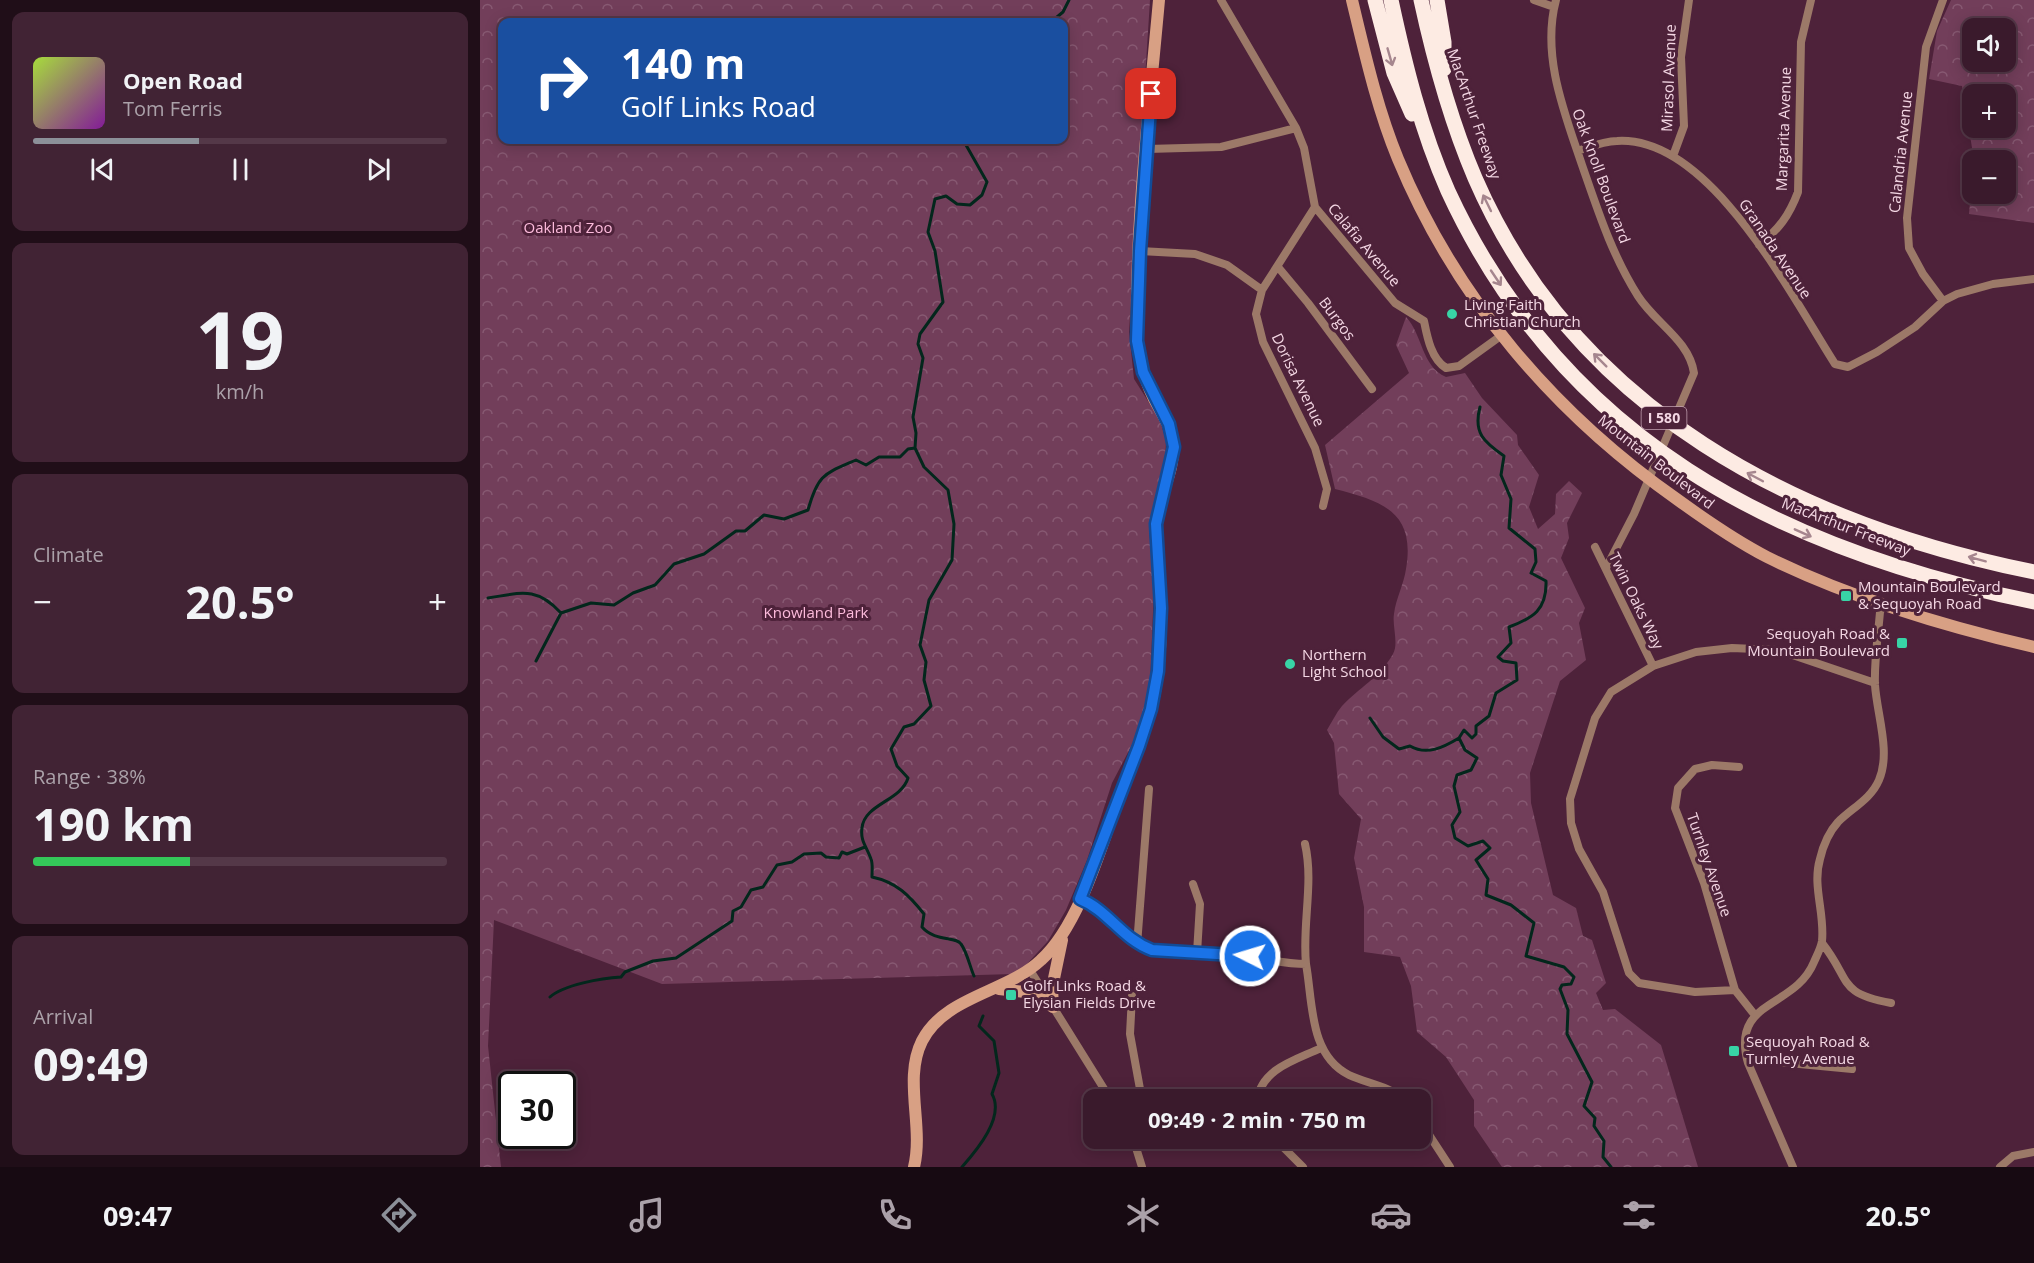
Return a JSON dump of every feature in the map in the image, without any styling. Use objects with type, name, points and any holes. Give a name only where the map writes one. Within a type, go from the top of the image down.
[{"type":"highway","points":[[1375,0],[1394,73],[1448,190]]},
{"type":"highway","name":"MacArthur Freeway","points":[[1391,0],[1419,113],[1448,190],[1488,265],[1537,334],[1597,399],[1669,458],[1739,503],[1814,538],[1932,578],[2034,602]]},
{"type":"highway","name":"MacArthur Freeway","points":[[1421,0],[1444,87],[1474,177],[1514,250],[1560,316],[1588,348],[1650,407],[1719,457],[1754,477],[1826,510],[1941,549],[2034,572]]},
{"type":"highway","points":[[1437,0],[1444,42],[1444,87]]},
{"type":"main road","points":[[914,1167],[918,1130],[914,1076],[916,1058],[922,1041],[947,1013],[1030,970],[1047,955],[1064,930],[1080,899],[1151,709],[1158,671],[1161,608],[1156,524],[1174,447],[1169,424],[1143,372],[1137,341],[1140,251],[1159,0]]},
{"type":"main road","name":"Mountain Boulevard","points":[[1352,0],[1379,107],[1410,185],[1453,267],[1502,335],[1542,384],[1588,430],[1686,506],[1769,558],[1884,603],[1956,626],[2034,646]]},
{"type":"main road","points":[[1053,1006],[1052,988],[1064,930]]},
{"type":"main road","points":[[997,989],[1027,991],[1053,1006]]},
{"type":"street","name":"Calafia Avenue","points":[[1221,0],[1296,128],[1304,148],[1315,207],[1395,303],[1424,321],[1430,346],[1442,366],[1450,369],[1459,366],[1502,335]]},
{"type":"street","points":[[1534,0],[1555,4]]},
{"type":"street","name":"Mirasol Avenue","points":[[1673,156],[1684,126],[1681,57],[1689,0]]},
{"type":"street","name":"Margarita Avenue","points":[[1759,245],[1778,230],[1790,213],[1798,192],[1801,42],[1811,0]]},
{"type":"street","name":"Calandria Avenue","points":[[1943,0],[1926,47],[1907,218],[1910,248],[1923,274],[1943,301]]},
{"type":"street","name":"Oak Knoll Boulevard","points":[[1555,4],[1553,55],[1560,100],[1598,216],[1639,298],[1689,355],[1694,373],[1634,514],[1606,568]]},
{"type":"street","points":[[1147,149],[1221,147],[1296,128]]},
{"type":"street","name":"Granada Avenue","points":[[1578,151],[1618,140],[1650,146],[1673,156],[1718,192],[1759,245],[1835,364],[1848,367],[1877,352],[1916,327],[1943,301]]},
{"type":"street","name":"Dorisa Avenue","points":[[1315,207],[1262,290],[1256,314],[1263,342],[1315,448],[1327,489],[1323,506]]},
{"type":"street","points":[[1140,251],[1195,254],[1227,265],[1262,290]]},
{"type":"street","name":"Burgos","points":[[1278,267],[1372,389]]},
{"type":"street","points":[[1943,301],[1993,284],[2034,279]]},
{"type":"street","name":"Twin Oaks Way","points":[[1595,547],[1653,666]]},
{"type":"street","points":[[1793,1167],[1747,1059],[1745,1050],[1748,1026],[1754,1014],[1796,988],[1812,968],[1822,943],[1817,891],[1819,861],[1828,837],[1837,823],[1869,796],[1879,781],[1883,765],[1875,683],[1880,612],[1884,603]]},
{"type":"street","points":[[1735,990],[1695,993],[1639,984],[1633,980],[1603,892],[1579,849],[1570,823],[1570,799],[1595,718],[1611,692],[1653,666],[1696,652],[1732,648],[1778,650],[1875,683]]},
{"type":"street","name":"Turnley Avenue","points":[[1739,767],[1712,765],[1695,769],[1678,788],[1675,808],[1704,883],[1735,990],[1754,1014]]},
{"type":"street","points":[[1137,945],[1149,789]]},
{"type":"street","points":[[1305,844],[1310,865],[1304,937],[1306,964],[1321,1048],[1328,1058],[1348,1074],[1388,1089]]},
{"type":"street","points":[[1193,884],[1200,904],[1197,953]]},
{"type":"street","points":[[1080,899],[1101,910],[1137,945],[1168,953],[1232,954],[1306,964]]},
{"type":"street","points":[[1822,943],[1837,963],[1851,990],[1863,998],[1891,1004]]},
{"type":"street","points":[[1030,970],[1104,1089]]},
{"type":"street","points":[[1132,996],[1130,1034],[1140,1089]]},
{"type":"street","points":[[1261,1089],[1277,1069],[1321,1048]]},
{"type":"street","points":[[1747,1059],[1852,1069]]},
{"type":"street","points":[[1431,1138],[1450,1167]]},
{"type":"street","points":[[1136,1149],[1142,1167]]},
{"type":"street","points":[[1285,1149],[1304,1167]]},
{"type":"street","points":[[2000,1167],[2013,1156],[2034,1152]]},
{"type":"green space","name":"Knowland Park","points":[[480,0],[1150,0],[1129,332],[1134,379],[1160,420],[1166,441],[1165,467],[1149,529],[1154,586],[1150,688],[1135,739],[1112,783],[1087,860],[1066,910],[1048,941],[1025,966],[1013,974],[662,984],[494,920],[488,1046],[501,1167],[480,1167]]},
{"type":"green space","points":[[1951,0],[2034,0],[2034,223],[1969,214],[1970,204],[2016,204],[2016,150],[1972,150],[1970,138],[2016,138],[2016,84],[1962,84],[1962,86],[1929,79],[1937,31]]},
{"type":"green space","points":[[1406,317],[1412,324],[1432,366],[1446,377],[1465,373],[1482,398],[1517,435],[1518,445],[1539,475],[1529,507],[1538,529],[1555,514],[1556,494],[1569,481],[1582,493],[1567,523],[1569,538],[1561,558],[1585,608],[1579,623],[1586,660],[1560,681],[1530,773],[1531,803],[1553,895],[1576,908],[1583,936],[1592,940],[1606,983],[1596,993],[1603,1010],[1615,1009],[1661,1045],[1698,1167],[1502,1167],[1474,1126],[1474,1100],[1446,1057],[1417,1032],[1411,986],[1400,957],[1364,952],[1364,907],[1354,858],[1361,819],[1339,794],[1334,743],[1327,730],[1342,706],[1376,676],[1395,650],[1394,614],[1405,575],[1408,549],[1406,534],[1400,521],[1392,512],[1367,498],[1335,489],[1325,445],[1409,373],[1396,345]]},
{"type":"waterway","points":[[1056,18],[1063,12],[1069,0]]},
{"type":"waterway","points":[[966,144],[987,182],[982,195],[970,205],[957,204],[946,196],[935,199],[928,232],[935,251],[943,302],[920,334],[918,344],[923,358],[913,417],[916,433],[915,448],[924,467],[948,490],[954,524],[952,560],[929,600],[920,645],[926,662],[924,680],[931,706],[914,724],[904,727],[891,749],[897,766],[908,778],[898,792],[869,813],[864,820],[862,833],[872,861],[872,877],[888,882],[907,895],[924,914],[922,927],[927,932],[961,944],[974,976]]},
{"type":"waterway","points":[[1480,407],[1479,430],[1486,441],[1504,456],[1501,475],[1511,499],[1509,528],[1535,549],[1536,562],[1531,573],[1546,581],[1546,591],[1537,612],[1509,627],[1511,643],[1498,657],[1503,661],[1516,663],[1517,680],[1496,693],[1489,716],[1476,726],[1476,734],[1472,738],[1464,730],[1459,738],[1465,750],[1477,758],[1471,770],[1457,775],[1454,786],[1460,812],[1452,825],[1455,838],[1468,846],[1483,841],[1490,848],[1476,860],[1488,879],[1486,895],[1511,905],[1534,923],[1526,956],[1564,967],[1574,977],[1571,984],[1562,985],[1560,989],[1568,1010],[1567,1034],[1592,1082],[1584,1106],[1595,1118],[1594,1126],[1604,1141],[1603,1157],[1611,1167]]},
{"type":"waterway","points":[[488,598],[519,593],[536,595],[552,604],[561,613],[591,603],[614,605],[633,593],[655,585],[674,564],[704,554],[736,531],[745,531],[764,515],[784,519],[808,510],[815,489],[829,472],[856,460],[866,465],[879,457],[900,457],[908,449],[915,448]]},
{"type":"waterway","points":[[536,661],[561,613]]},
{"type":"waterway","points":[[1370,718],[1383,737],[1399,749],[1410,746],[1423,750],[1435,749],[1459,738]]},
{"type":"waterway","points":[[550,997],[573,986],[621,977],[625,972],[653,961],[676,958],[732,921],[733,911],[741,907],[751,890],[763,887],[777,865],[792,862],[804,854],[821,853],[826,857],[839,858],[842,852],[847,854],[865,847]]},
{"type":"waterway","points":[[962,1167],[988,1133],[995,1113],[992,1094],[999,1073],[994,1041],[979,1026],[983,1016]]},
{"type":"place","name":"Living Faith Christian Church","points":[[1452,314]]},
{"type":"place","name":"Mountain Boulevard & Sequoyah Road","points":[[1846,596]]},
{"type":"place","name":"Sequoyah Road & Mountain Boulevard","points":[[1902,643]]},
{"type":"place","name":"Northern Light School","points":[[1290,664]]},
{"type":"place","name":"Golf Links Road & Elysian Fields Drive","points":[[1011,995]]},
{"type":"place","name":"Sequoyah Road & Turnley Avenue","points":[[1734,1051]]},
{"type":"route","points":[[1151,94],[1140,251],[1137,341],[1143,372],[1169,424],[1174,447],[1156,524],[1161,608],[1158,671],[1151,709],[1139,746],[1101,850],[1080,899],[1101,910],[1137,945],[1168,953],[1250,956]]},
{"type":"park label","name":"Oakland Zoo","points":[[568,228]]}]
